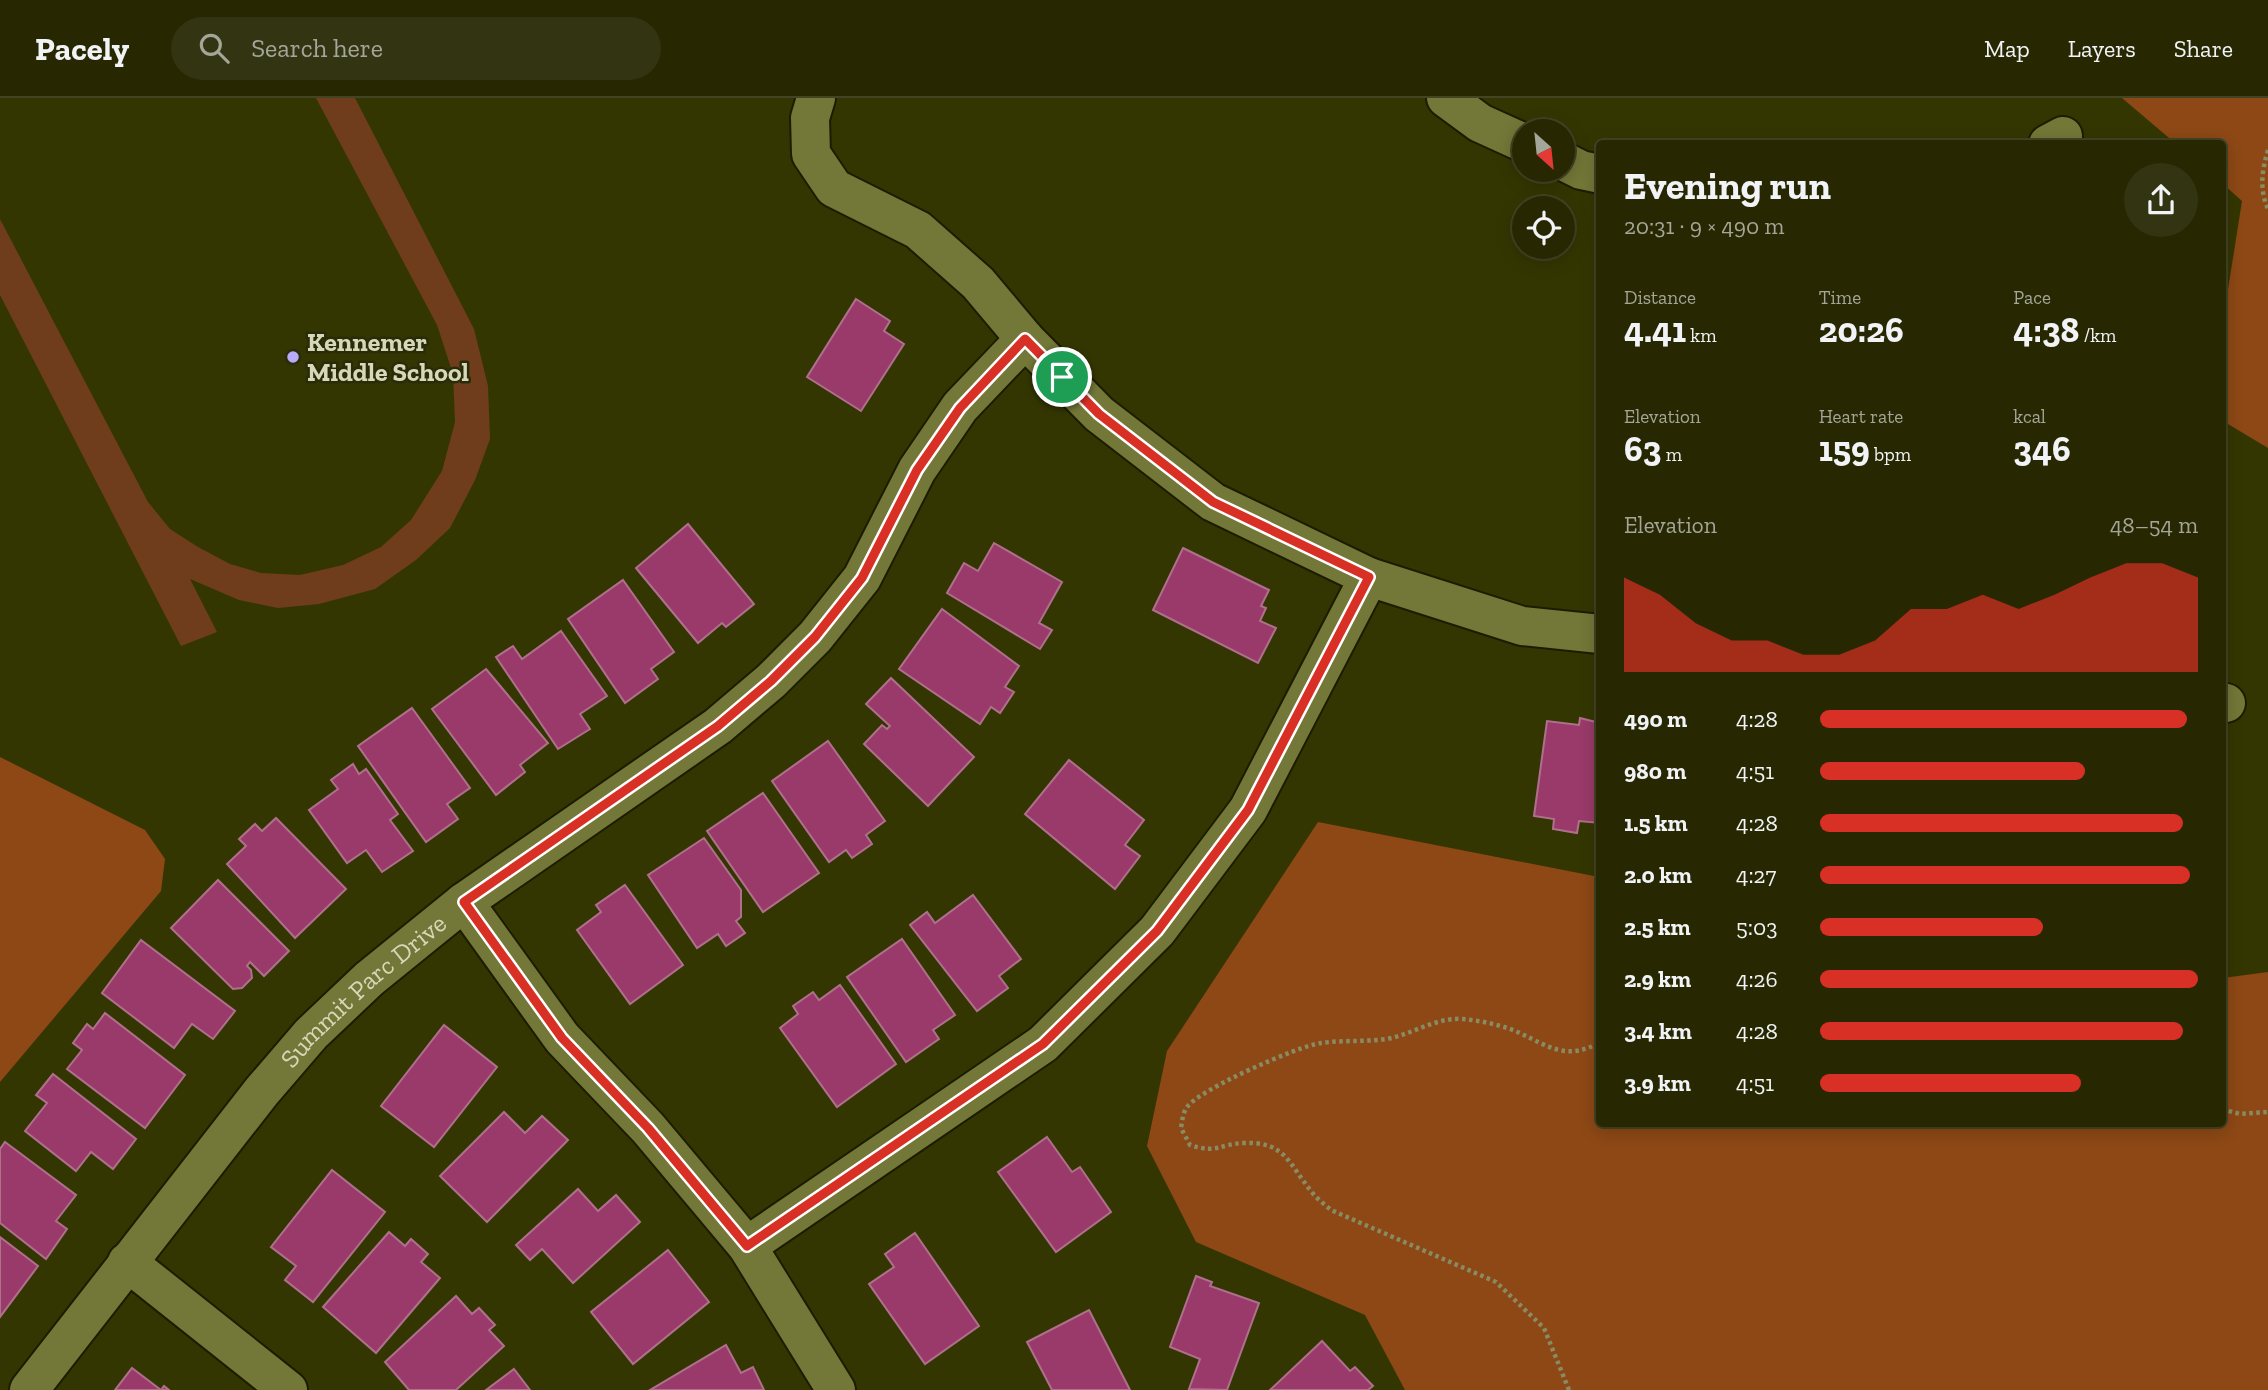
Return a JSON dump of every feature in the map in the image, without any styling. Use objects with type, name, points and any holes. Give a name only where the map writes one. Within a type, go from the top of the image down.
[{"type":"street","points":[[816,98],[810,118],[811,154],[834,188],[918,230],[978,283],[1025,339],[1099,414],[1213,502],[1369,577],[1522,626],[1596,634]]},
{"type":"street","points":[[1446,98],[1480,123],[1512,138]]},
{"type":"street","points":[[1575,167],[1596,173]]},
{"type":"street","name":"Summit Parc Drive","points":[[29,1390],[262,1091],[311,1034],[369,979],[464,902],[718,726],[780,673],[815,637],[862,578],[917,470],[960,408],[1025,339]]},
{"type":"street","points":[[747,1246],[1043,1044],[1157,931],[1248,810],[1369,577]]},
{"type":"street","points":[[464,902],[562,1038],[648,1128],[747,1246],[836,1390]]},
{"type":"street","points":[[127,1262],[288,1390]]},
{"type":"path","points":[[2268,150],[2262,172],[2262,195],[2268,209]]},
{"type":"path","points":[[1569,1390],[1544,1328],[1496,1282],[1331,1210],[1311,1192],[1293,1163],[1270,1144],[1242,1143],[1207,1151],[1190,1145],[1181,1128],[1186,1108],[1211,1089],[1290,1053],[1320,1043],[1388,1039],[1426,1025],[1459,1019],[1491,1023],[1520,1033],[1545,1047],[1569,1052],[1596,1043]]},
{"type":"path","points":[[2226,1110],[2240,1114],[2268,1112]]},
{"type":"shaded area","points":[[316,98],[355,98],[474,329],[488,386],[490,439],[475,480],[450,528],[416,560],[375,589],[319,604],[278,608],[239,600],[190,579],[217,632],[181,646],[0,295],[0,219],[148,502],[170,529],[230,564],[261,573],[300,575],[343,565],[381,547],[411,520],[442,471],[455,422],[453,374],[437,325]]},
{"type":"shaded area","points":[[2122,98],[2268,98],[2268,448],[2226,423],[2226,302],[2242,201],[2226,187],[2226,140],[2171,140]]},
{"type":"shaded area","points":[[0,757],[145,830],[165,859],[161,891],[0,1082]]},
{"type":"shaded area","points":[[1318,822],[1596,876],[1596,1127],[2226,1127],[2226,978],[2268,972],[2268,1390],[1405,1390],[1365,1315],[1196,1242],[1147,1146],[1167,1051]]},
{"type":"building","points":[[856,299],[890,321],[884,331],[904,344],[861,411],[807,377]]},
{"type":"building","points":[[688,524],[754,604],[726,627],[722,623],[698,643],[636,568]]},
{"type":"building","points":[[994,543],[1062,582],[1039,623],[1052,630],[1040,649],[947,593],[964,563],[978,571]]},
{"type":"building","points":[[1183,548],[1269,590],[1261,606],[1266,608],[1260,621],[1276,628],[1258,663],[1153,610]]},
{"type":"building","points":[[623,580],[674,652],[651,669],[658,679],[625,703],[568,619]]},
{"type":"building","points":[[942,609],[1019,666],[1005,687],[1014,692],[1000,713],[991,707],[980,724],[899,669]]},
{"type":"building","points":[[561,631],[607,696],[580,714],[590,729],[558,749],[496,657],[513,646],[522,659]]},
{"type":"building","points":[[486,669],[548,743],[520,765],[525,772],[496,795],[432,709]]},
{"type":"building","points":[[891,678],[974,757],[928,806],[864,744],[882,725],[887,729],[890,726],[866,704]]},
{"type":"building","points":[[412,708],[470,788],[447,804],[458,819],[426,842],[358,746]]},
{"type":"building","points":[[1580,718],[1596,722],[1596,823],[1579,821],[1577,833],[1553,829],[1554,819],[1534,816],[1547,721],[1579,725]]},
{"type":"building","points":[[828,741],[885,821],[866,835],[872,844],[852,858],[846,850],[829,862],[772,781]]},
{"type":"building","points":[[1069,760],[1144,820],[1125,845],[1140,856],[1115,889],[1025,814]]},
{"type":"building","points":[[353,764],[359,774],[366,769],[398,814],[390,820],[413,851],[382,872],[366,850],[347,863],[309,810],[338,789],[331,780]]},
{"type":"building","points":[[763,793],[819,873],[763,912],[707,831]]},
{"type":"building","points":[[276,818],[346,889],[295,938],[227,864],[246,846],[239,839],[255,824],[262,831]]},
{"type":"building","points":[[704,838],[741,890],[741,917],[736,921],[745,933],[726,946],[718,934],[697,948],[648,875]]},
{"type":"building","points":[[218,880],[289,951],[264,976],[250,962],[247,966],[251,970],[252,978],[242,988],[233,989],[171,928]]},
{"type":"building","points":[[625,885],[683,965],[630,1004],[577,930],[601,912],[596,905]]},
{"type":"building","points":[[973,895],[1021,959],[999,976],[1008,988],[977,1011],[910,925],[927,912],[935,923]]},
{"type":"building","points":[[902,939],[955,1015],[933,1030],[939,1039],[906,1062],[847,977]]},
{"type":"building","points":[[141,940],[235,1011],[213,1039],[192,1024],[174,1048],[102,993]]},
{"type":"building","points":[[840,985],[896,1064],[837,1107],[780,1028],[798,1014],[793,1006],[813,992],[819,1000]]},
{"type":"building","points":[[105,1013],[185,1075],[145,1128],[67,1069],[82,1050],[73,1043],[87,1024],[93,1029]]},
{"type":"building","points":[[444,1025],[497,1067],[434,1147],[381,1106]]},
{"type":"building","points":[[53,1074],[136,1139],[113,1169],[91,1152],[76,1171],[25,1131],[47,1103],[36,1095]]},
{"type":"building","points":[[504,1112],[525,1133],[542,1116],[568,1140],[487,1222],[440,1176]]},
{"type":"building","points":[[1047,1137],[1072,1172],[1080,1167],[1111,1212],[1056,1252],[998,1172]]},
{"type":"building","points":[[5,1142],[76,1195],[56,1221],[67,1229],[46,1259],[0,1223],[0,1149]]},
{"type":"building","points":[[332,1170],[385,1212],[313,1302],[285,1280],[296,1266],[271,1247]]},
{"type":"building","points":[[578,1189],[598,1211],[616,1195],[640,1222],[573,1283],[542,1249],[530,1260],[516,1245]]},
{"type":"building","points":[[389,1232],[405,1246],[411,1239],[428,1254],[421,1262],[440,1278],[376,1353],[323,1307]]},
{"type":"building","points":[[915,1233],[979,1326],[925,1364],[869,1284],[894,1267],[885,1254]]},
{"type":"building","points":[[0,1237],[38,1266],[0,1317]]},
{"type":"building","points":[[668,1250],[709,1302],[633,1364],[591,1312]]},
{"type":"building","points":[[1196,1276],[1212,1282],[1210,1286],[1259,1303],[1227,1390],[1189,1389],[1200,1359],[1170,1347]]},
{"type":"building","points":[[456,1296],[472,1314],[479,1308],[495,1325],[489,1330],[504,1346],[456,1390],[409,1390],[385,1362]]},
{"type":"building","points":[[1089,1310],[1130,1390],[1052,1390],[1027,1342]]},
{"type":"building","points":[[1322,1341],[1350,1371],[1355,1367],[1373,1386],[1368,1390],[1270,1390]]},
{"type":"building","points":[[726,1345],[741,1373],[753,1367],[764,1390],[650,1390]]},
{"type":"building","points":[[132,1368],[161,1390],[115,1390]]},
{"type":"building","points":[[514,1369],[530,1390],[486,1390]]},
{"type":"place","name":"Kennemer Middle School","points":[[293,357]]},
{"type":"route","points":[[1025,339],[1062,377],[1099,414],[1213,502],[1369,577],[1248,810],[1157,931],[1043,1044],[747,1246],[648,1128],[562,1038],[464,902],[718,726],[771,681],[815,637],[862,578],[917,470],[960,408],[1025,339]]}]
